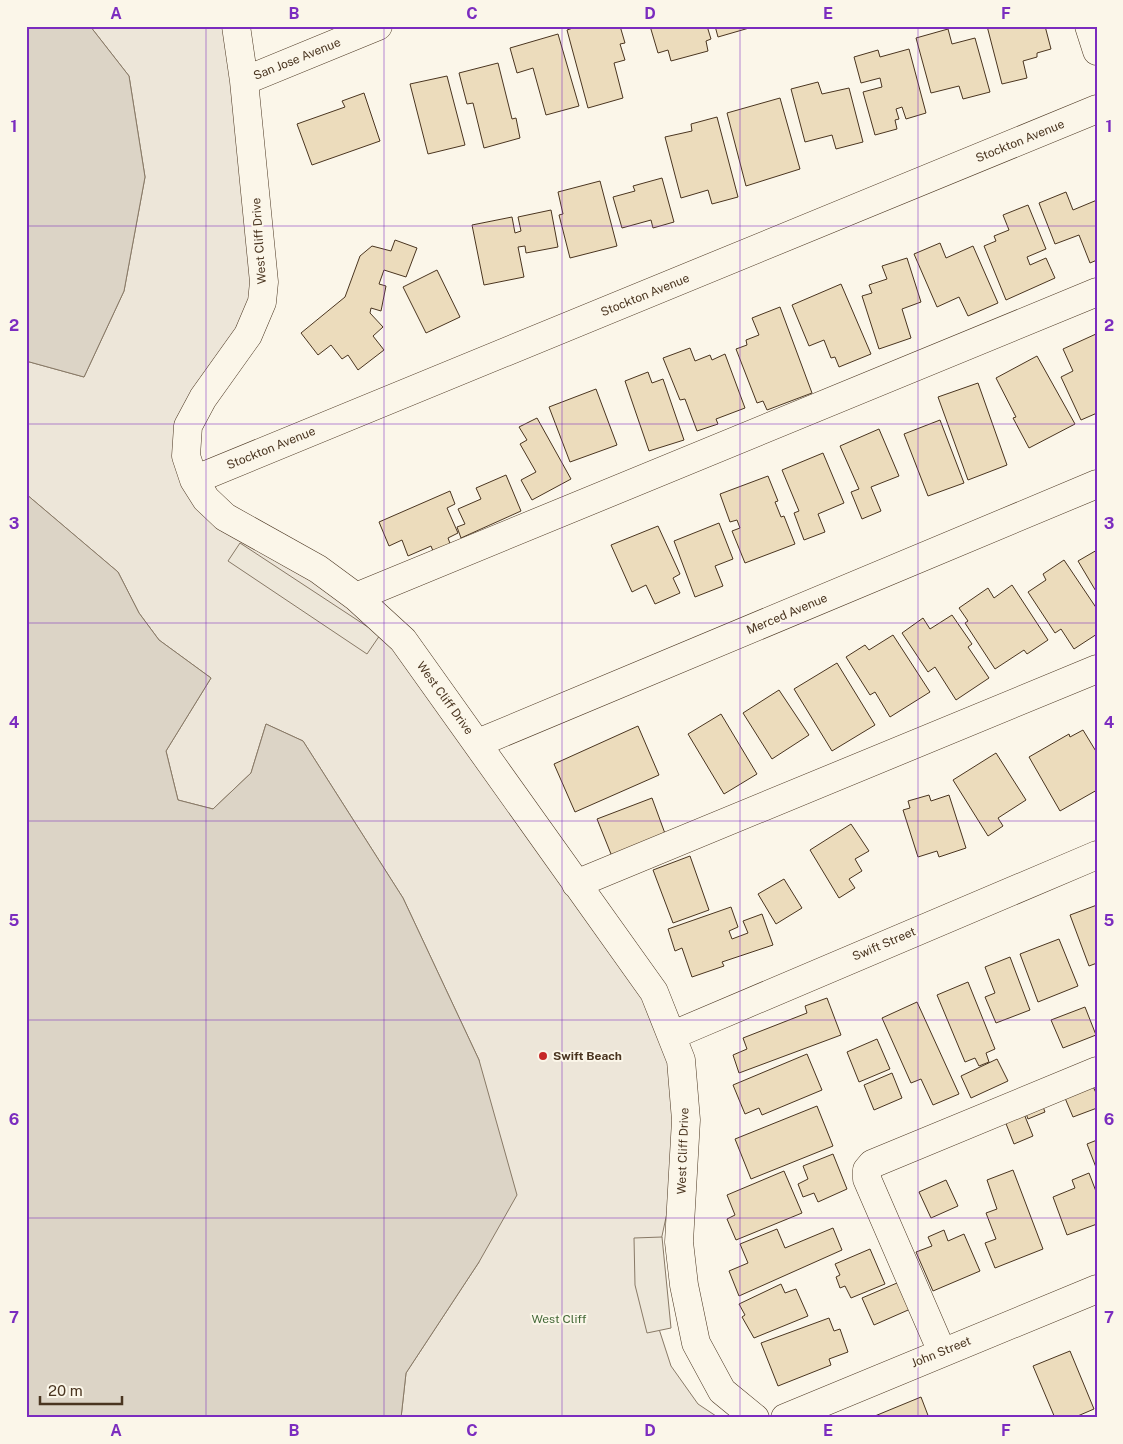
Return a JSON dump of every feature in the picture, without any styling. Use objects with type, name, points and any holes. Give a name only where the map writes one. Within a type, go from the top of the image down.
[{"type":"street","name":"West Cliff Drive","points":[[236,26],[244,81],[264,282],[262,302],[248,335],[203,398],[188,426],[186,456],[194,480],[206,499],[225,517],[318,569],[356,597],[403,640],[654,992],[673,1035],[681,1060],[686,1120],[679,1242],[684,1285],[696,1343],[722,1391],[755,1418]]},
{"type":"street","name":"San Jose Avenue","points":[[244,81],[378,26]]},
{"type":"street","points":[[1089,26],[1097,51]]},
{"type":"street","name":"Stockton Avenue","points":[[194,480],[1097,110]]},
{"type":"street","points":[[356,597],[1097,292]]},
{"type":"street","name":"Merced Avenue","points":[[478,743],[1097,484]]},
{"type":"street","points":[[576,884],[1097,669]]},
{"type":"street","name":"Swift Street","points":[[673,1035],[1097,855]]},
{"type":"street","points":[[942,1352],[867,1179],[866,1170],[872,1164],[1097,1071]]},
{"type":"street","name":"John Street","points":[[785,1418],[1097,1290]]},
{"type":"green space","name":"West Cliff","points":[[90,26],[233,26],[260,276],[193,421],[183,480],[357,600],[627,966],[665,1048],[674,1102],[668,1208],[659,1250],[659,1329],[671,1366],[698,1404],[719,1418],[401,1418],[406,1373],[479,1262],[479,1060],[403,898],[303,741],[266,724],[251,773],[213,809],[178,800],[166,751],[211,678],[159,640],[139,613],[118,572],[26,494],[26,361],[84,377],[124,291],[145,177],[129,76]]},
{"type":"shaded area","points":[[26,26],[90,26],[129,76],[145,177],[124,291],[84,377],[26,361]]},
{"type":"shaded area","points":[[26,494],[118,572],[139,613],[159,640],[211,678],[166,751],[178,800],[213,809],[251,773],[266,724],[303,741],[403,898],[479,1060],[517,1195],[479,1262],[406,1373],[401,1418],[26,1418]]},
{"type":"shaded area","points":[[240,543],[380,635],[367,654],[228,561]]},
{"type":"shaded area","points":[[662,1237],[671,1328],[647,1333],[635,1285],[634,1238]]},
{"type":"building","points":[[579,26],[620,26],[625,43],[620,44],[625,60],[614,63],[623,98],[588,108],[567,30]]},
{"type":"building","points":[[650,26],[707,26],[711,39],[706,41],[708,51],[671,61],[668,50],[658,53]]},
{"type":"building","points":[[715,26],[756,26],[718,37]]},
{"type":"building","points":[[987,26],[1045,26],[1051,49],[1037,53],[1037,57],[1023,61],[1027,78],[1002,84]]},
{"type":"building","points":[[948,29],[952,44],[975,38],[990,92],[963,99],[959,86],[931,93],[916,38]]},
{"type":"building","points":[[558,34],[579,106],[546,115],[533,68],[517,73],[510,48]]},
{"type":"building","points":[[909,49],[926,113],[906,119],[902,107],[896,109],[899,119],[895,120],[897,129],[875,135],[863,92],[882,87],[880,78],[861,83],[854,57],[878,50],[880,57]]},
{"type":"building","points":[[498,63],[512,119],[516,118],[520,138],[484,148],[473,103],[467,104],[459,73]]},
{"type":"building","points":[[447,76],[465,145],[428,154],[410,84]]},
{"type":"building","points":[[818,82],[822,94],[849,88],[863,142],[836,149],[832,135],[805,142],[791,89]]},
{"type":"building","points":[[364,93],[380,141],[312,165],[297,124],[345,107],[342,101]]},
{"type":"building","points":[[780,98],[800,169],[746,186],[727,113]]},
{"type":"building","points":[[717,117],[738,197],[712,204],[708,190],[681,198],[665,137],[692,131],[691,124]]},
{"type":"building","points":[[662,178],[674,222],[653,228],[651,220],[622,228],[613,197],[635,191],[633,186]]},
{"type":"building","points":[[600,181],[617,246],[570,258],[559,215],[563,214],[558,192]]},
{"type":"building","points":[[1066,192],[1073,210],[1097,200],[1097,260],[1090,263],[1079,235],[1055,244],[1039,203]]},
{"type":"building","points":[[1028,205],[1046,249],[1027,257],[1030,265],[1046,258],[1055,278],[1006,300],[984,246],[996,241],[994,236],[1009,230],[1003,215]]},
{"type":"building","points":[[551,210],[558,247],[526,253],[525,246],[518,247],[524,277],[484,285],[472,225],[512,217],[515,233],[521,231],[518,217]]},
{"type":"building","points":[[395,240],[417,248],[406,277],[384,270],[379,284],[386,286],[381,311],[371,308],[370,313],[383,327],[373,336],[384,350],[358,370],[348,355],[342,359],[331,345],[318,355],[301,333],[345,297],[360,256],[372,246],[391,251]]},
{"type":"building","points":[[940,243],[946,258],[973,246],[998,303],[968,316],[959,297],[937,307],[914,254]]},
{"type":"building","points":[[907,258],[921,302],[902,309],[911,338],[879,349],[862,296],[872,293],[869,285],[887,279],[882,266]]},
{"type":"building","points":[[437,270],[460,317],[426,333],[403,287]]},
{"type":"building","points":[[841,284],[871,354],[839,367],[835,357],[831,358],[824,340],[809,346],[792,305]]},
{"type":"building","points":[[780,307],[812,393],[767,410],[763,401],[757,403],[736,349],[747,345],[746,340],[759,335],[752,318]]},
{"type":"building","points":[[1096,334],[1097,413],[1081,420],[1061,377],[1073,371],[1063,349]]},
{"type":"building","points":[[690,348],[695,361],[710,355],[712,360],[725,354],[745,408],[716,419],[718,424],[697,431],[685,399],[680,400],[663,358]]},
{"type":"building","points":[[1037,356],[1075,424],[1029,448],[1013,418],[1016,417],[996,378]]},
{"type":"building","points":[[648,372],[652,383],[663,379],[684,440],[649,451],[625,381]]},
{"type":"building","points":[[978,383],[1007,465],[968,480],[938,397]]},
{"type":"building","points":[[596,389],[617,445],[570,462],[549,407]]},
{"type":"building","points":[[537,418],[571,479],[532,500],[521,480],[536,472],[520,444],[527,440],[519,427]]},
{"type":"building","points":[[940,420],[964,483],[928,496],[904,434]]},
{"type":"building","points":[[879,429],[899,476],[871,487],[881,511],[862,519],[851,492],[859,489],[840,446]]},
{"type":"building","points":[[823,453],[844,503],[818,514],[825,532],[804,540],[794,513],[799,511],[782,470]]},
{"type":"building","points":[[506,475],[521,511],[461,538],[457,527],[465,524],[458,509],[481,499],[476,488]]},
{"type":"building","points":[[768,476],[778,501],[775,502],[781,517],[784,516],[795,544],[745,563],[732,531],[740,528],[737,520],[730,522],[720,494]]},
{"type":"building","points":[[450,491],[455,504],[447,508],[458,533],[448,538],[452,549],[435,556],[431,546],[408,556],[402,540],[389,546],[379,522]]},
{"type":"building","points":[[719,523],[733,559],[715,566],[723,586],[695,597],[674,541]]},
{"type":"building","points":[[658,526],[680,574],[673,578],[680,593],[655,604],[646,585],[632,592],[611,545]]},
{"type":"building","points":[[1097,550],[1097,593],[1078,561]]},
{"type":"building","points":[[1064,560],[1097,609],[1097,634],[1074,649],[1061,629],[1055,633],[1028,592],[1046,580],[1043,574]]},
{"type":"building","points":[[1012,585],[1048,640],[1027,654],[1024,650],[995,669],[965,623],[968,621],[959,608],[988,588],[994,598]]},
{"type":"building","points":[[952,615],[972,644],[968,647],[989,678],[956,700],[935,667],[928,672],[902,633],[923,618],[930,629]]},
{"type":"building","points":[[893,635],[930,692],[890,717],[875,692],[870,695],[846,657],[865,645],[869,650]]},
{"type":"building","points":[[837,663],[875,725],[832,751],[794,689]]},
{"type":"building","points":[[779,690],[809,735],[772,759],[743,713]]},
{"type":"building","points":[[721,714],[757,774],[724,794],[688,734]]},
{"type":"building","points":[[638,726],[659,775],[575,812],[554,764]]},
{"type":"building","points":[[1083,730],[1097,753],[1097,790],[1060,811],[1029,757],[1069,734],[1070,737]]},
{"type":"building","points":[[996,753],[1026,800],[998,818],[1003,826],[988,836],[953,780]]},
{"type":"building","points":[[929,795],[931,801],[949,795],[966,848],[939,857],[937,851],[918,857],[903,810],[910,808],[908,801]]},
{"type":"building","points":[[652,798],[667,839],[613,859],[597,819]]},
{"type":"building","points":[[851,824],[869,851],[855,859],[862,871],[849,879],[855,888],[839,898],[810,850]]},
{"type":"building","points":[[690,856],[709,910],[673,923],[653,870]]},
{"type":"building","points":[[784,879],[802,908],[776,924],[758,894]]},
{"type":"building","points":[[1097,905],[1097,963],[1089,966],[1070,915]]},
{"type":"building","points":[[731,907],[738,927],[729,931],[732,939],[748,933],[743,921],[762,914],[773,945],[722,962],[724,966],[692,977],[682,948],[675,951],[668,929]]},
{"type":"building","points":[[1059,939],[1078,986],[1038,1002],[1020,954]]},
{"type":"building","points":[[1010,957],[1030,1010],[996,1023],[985,997],[995,993],[985,967]]},
{"type":"building","points":[[968,982],[995,1049],[986,1053],[989,1062],[979,1066],[975,1058],[965,1062],[937,995]]},
{"type":"building","points":[[827,998],[841,1035],[739,1073],[733,1055],[747,1049],[743,1038],[807,1013],[805,1006]]},
{"type":"building","points":[[917,1002],[959,1094],[933,1105],[921,1079],[911,1083],[882,1018]]},
{"type":"building","points":[[1085,1007],[1096,1035],[1063,1048],[1051,1020]]},
{"type":"building","points":[[877,1039],[890,1069],[859,1082],[847,1052]]},
{"type":"building","points":[[807,1054],[822,1090],[762,1115],[759,1108],[745,1114],[733,1085]]},
{"type":"building","points":[[997,1059],[1008,1081],[971,1098],[961,1076]]},
{"type":"building","points":[[892,1073],[902,1098],[874,1110],[864,1085]]},
{"type":"building","points":[[1090,1080],[1097,1095],[1097,1108],[1073,1117],[1062,1091]]},
{"type":"building","points":[[1040,1099],[1045,1112],[1028,1119],[1023,1106]]},
{"type":"building","points":[[817,1106],[833,1146],[751,1179],[735,1139]]},
{"type":"building","points":[[1022,1109],[1033,1136],[1014,1144],[1003,1116]]},
{"type":"building","points":[[1097,1140],[1097,1170],[1087,1144]]},
{"type":"building","points":[[833,1154],[847,1189],[818,1202],[814,1193],[803,1197],[798,1184],[808,1179],[803,1166]]},
{"type":"building","points":[[1013,1170],[1043,1249],[995,1268],[985,1243],[996,1239],[986,1213],[997,1209],[987,1180]]},
{"type":"building","points":[[784,1171],[802,1213],[736,1240],[727,1219],[735,1215],[727,1195]]},
{"type":"building","points":[[1089,1173],[1097,1194],[1097,1224],[1067,1235],[1053,1197],[1075,1188],[1072,1180]]},
{"type":"building","points":[[946,1180],[958,1206],[931,1218],[919,1192]]},
{"type":"building","points":[[833,1228],[842,1250],[739,1296],[729,1271],[748,1263],[740,1244],[777,1229],[785,1248]]},
{"type":"building","points":[[944,1230],[948,1241],[964,1234],[980,1271],[933,1291],[916,1252],[932,1246],[928,1237]]},
{"type":"building","points":[[870,1249],[885,1284],[851,1298],[845,1286],[840,1288],[836,1277],[840,1275],[835,1264]]},
{"type":"building","points":[[904,1280],[915,1307],[874,1325],[862,1298]]},
{"type":"building","points":[[781,1284],[785,1293],[796,1289],[808,1316],[754,1338],[742,1317],[745,1315],[739,1304]]},
{"type":"building","points":[[829,1318],[834,1331],[840,1329],[848,1352],[829,1359],[831,1365],[778,1386],[761,1343]]},
{"type":"building","points":[[1070,1351],[1094,1409],[1073,1418],[1055,1418],[1033,1366]]},
{"type":"building","points":[[921,1397],[929,1418],[870,1418]]},
{"type":"place","name":"Swift Beach","points":[[543,1056]]}]
